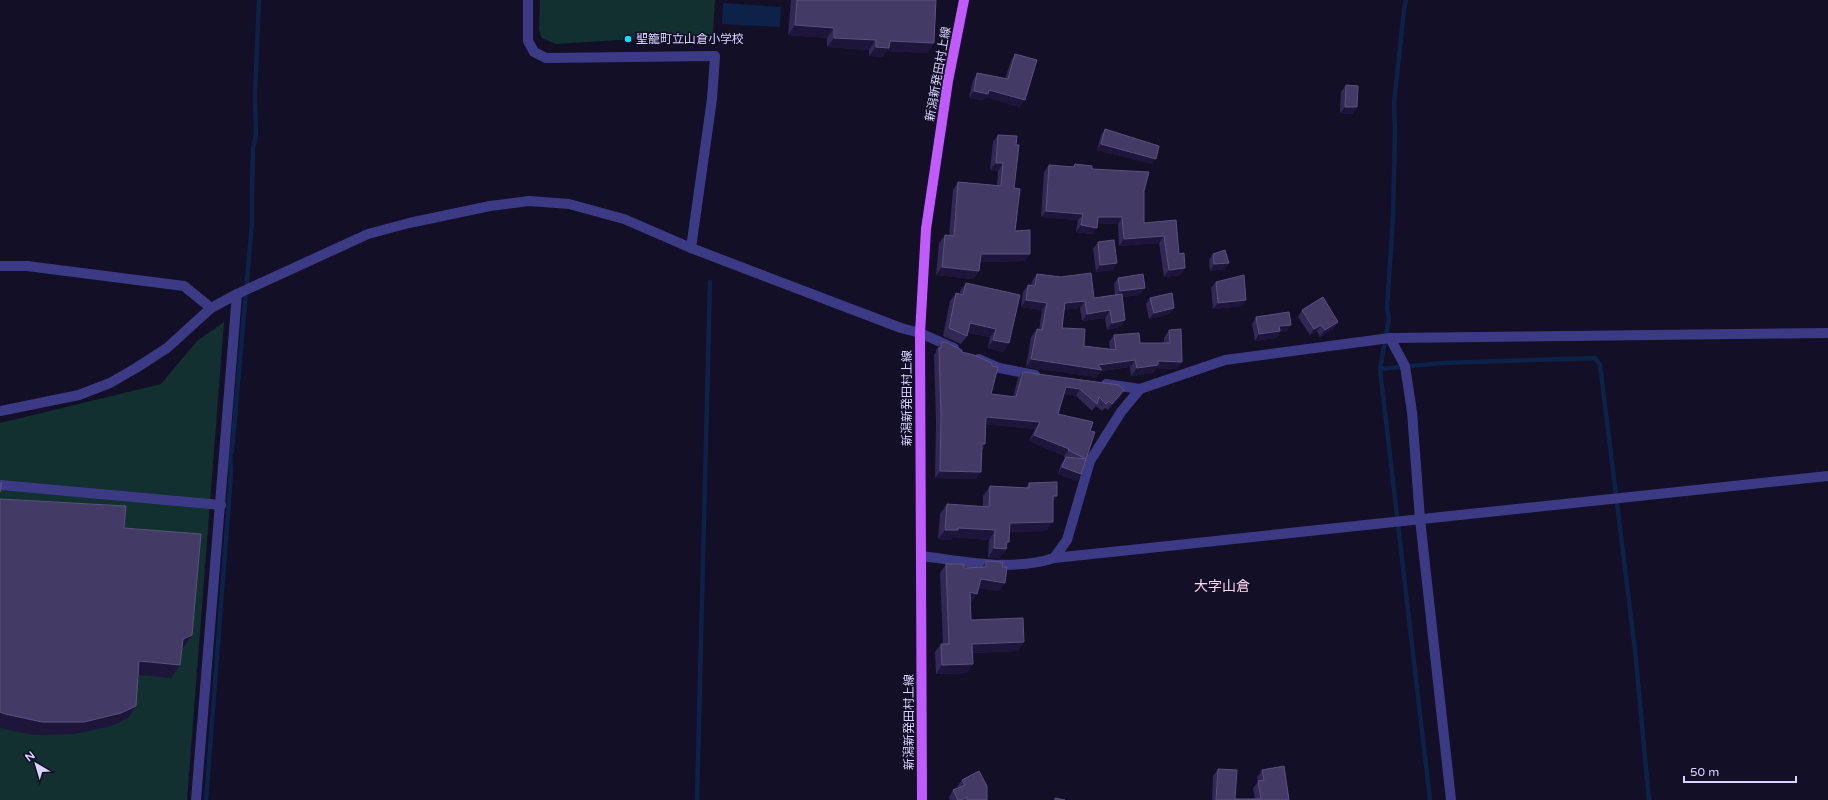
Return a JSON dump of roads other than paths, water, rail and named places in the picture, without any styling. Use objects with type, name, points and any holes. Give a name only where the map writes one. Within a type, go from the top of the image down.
[{"type":"main road","name":"新潟新発田村上線","points":[[922,800],[920,333],[926,229],[948,82],[964,0]]},
{"type":"street","points":[[528,0],[528,41],[534,52],[546,58],[715,56],[712,99],[691,248]]},
{"type":"street","points":[[0,411],[79,394],[110,383],[167,348],[211,308],[237,294],[368,234],[409,223],[483,208],[529,201],[569,204],[624,219],[691,248],[901,328],[920,333],[999,368],[1047,377]]},
{"type":"street","points":[[0,266],[27,266],[184,286],[211,308]]},
{"type":"street","points":[[196,800],[237,294]]},
{"type":"street","points":[[1099,383],[1140,389],[1225,360],[1390,338],[1828,333]]},
{"type":"street","points":[[1390,338],[1405,366],[1410,396],[1420,519],[1451,800]]},
{"type":"street","points":[[1054,558],[1067,540],[1090,461],[1121,412],[1140,389]]},
{"type":"street","points":[[921,556],[1003,565],[1043,562],[1054,558],[1828,476]]},
{"type":"street","points":[[0,485],[221,505]]},
{"type":"water","points":[[723,3],[781,7],[780,27],[722,24]]},
{"type":"waterway","points":[[206,800],[231,474],[230,454],[232,451],[252,223],[253,149],[256,134],[255,94],[259,0]]},
{"type":"waterway","points":[[1406,0],[1394,103],[1395,132],[1393,216],[1387,310],[1389,318],[1380,369],[1430,800]]},
{"type":"waterway","points":[[697,800],[710,282]]},
{"type":"waterway","points":[[1380,369],[1442,363],[1595,358],[1600,365],[1635,650],[1649,800]]},
{"type":"place","name":"聖籠町立山倉小学校","points":[[628,39]]},
{"type":"district","name":"大字山倉","points":[[1222,586]]}]
